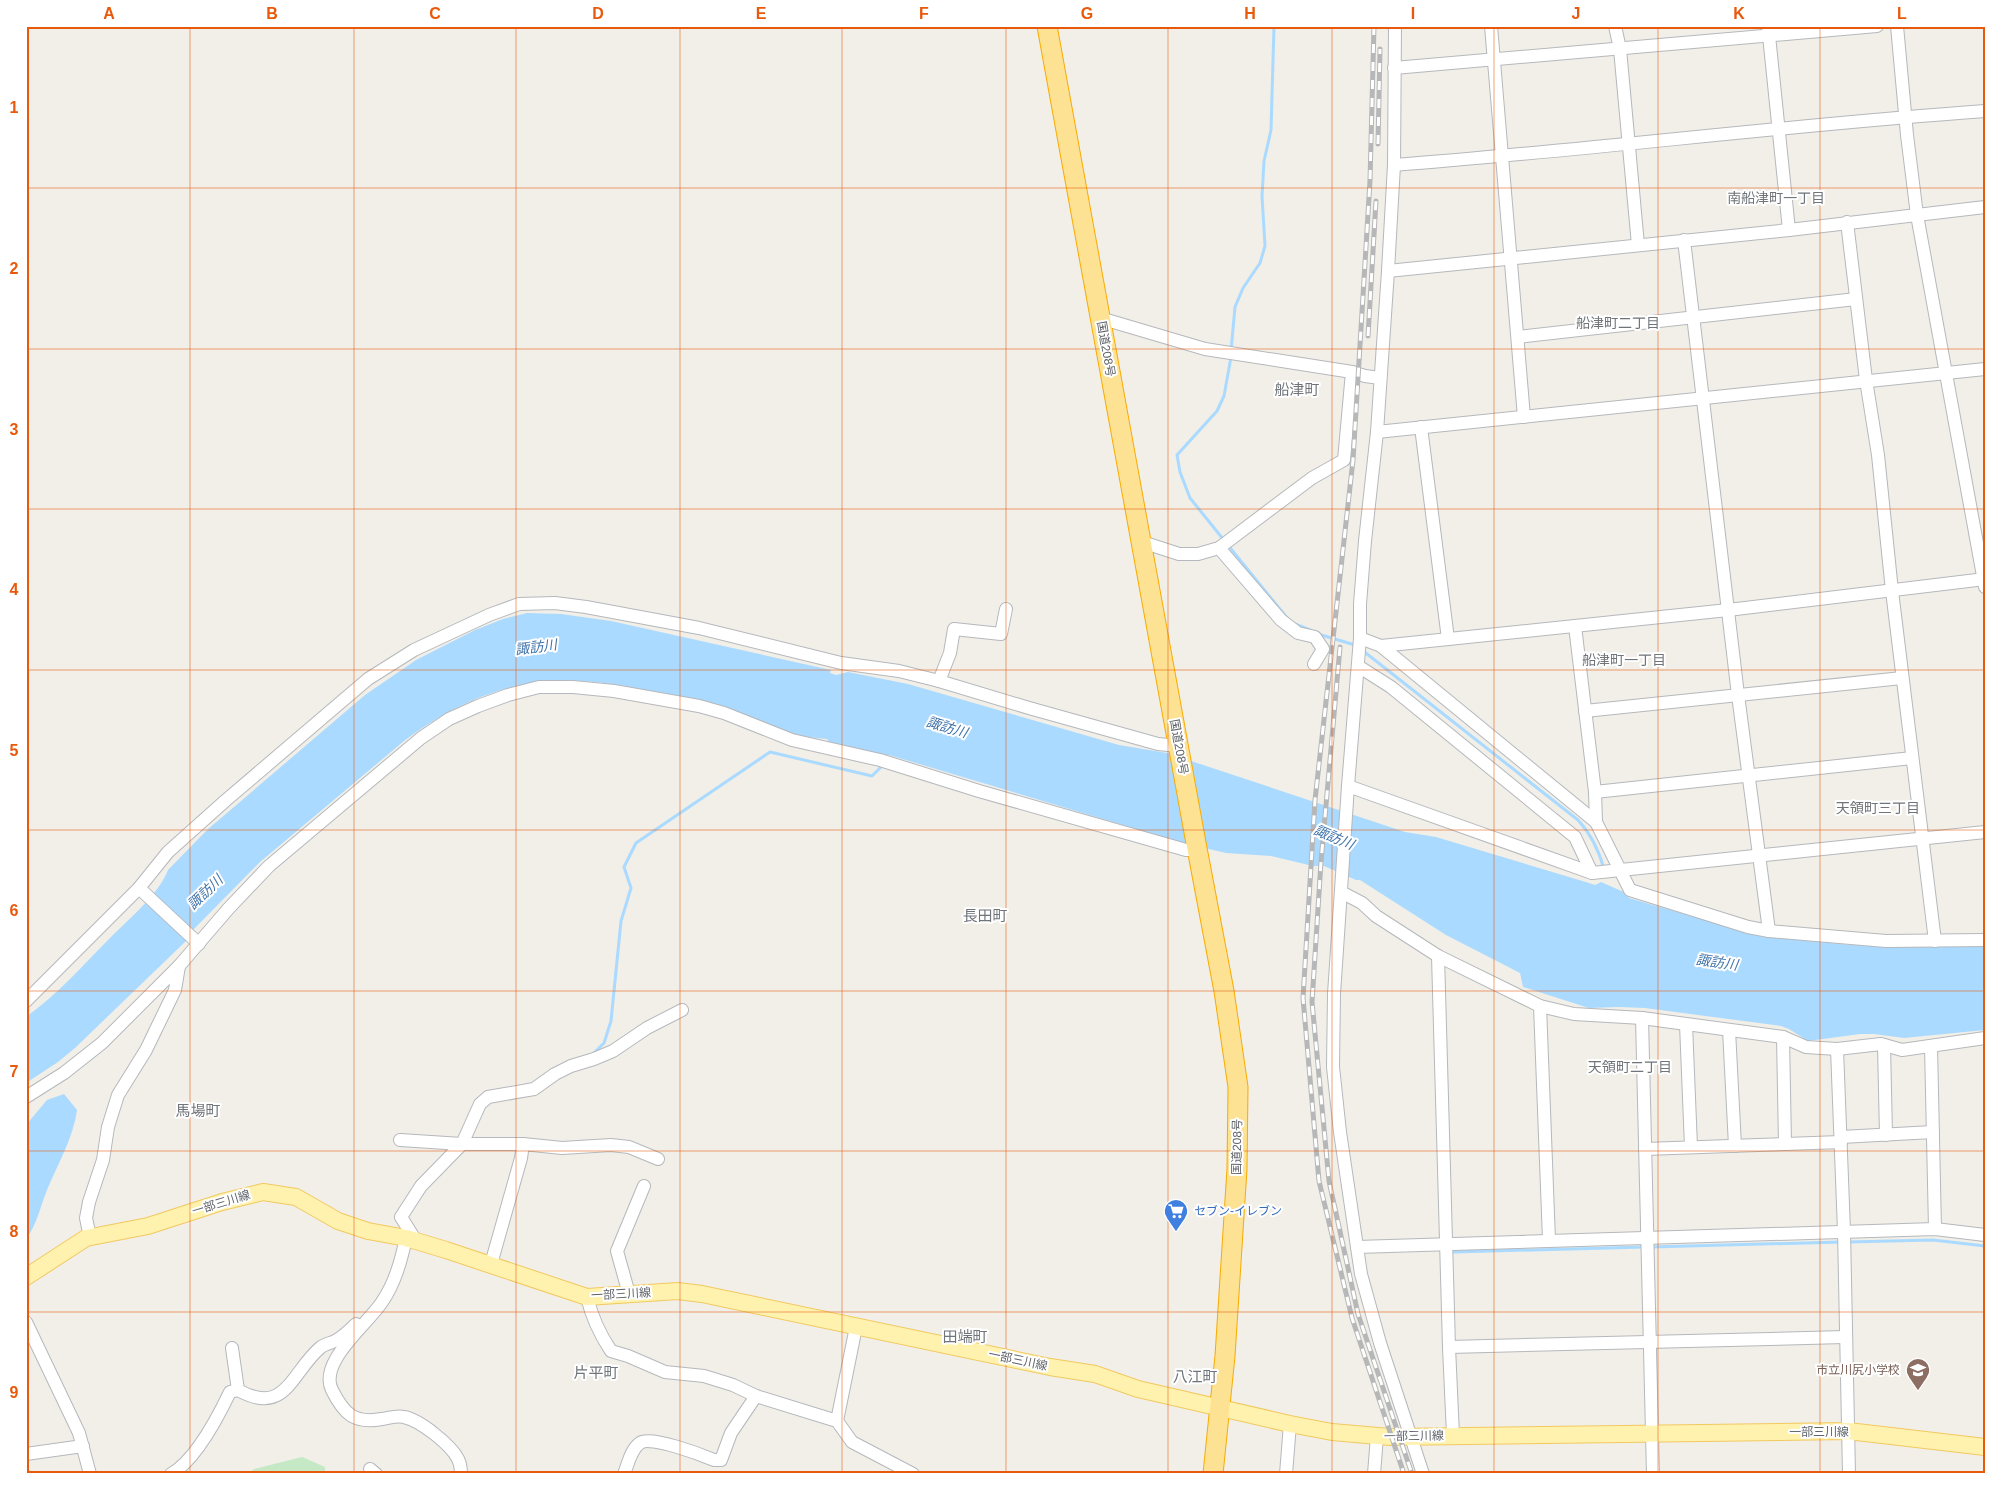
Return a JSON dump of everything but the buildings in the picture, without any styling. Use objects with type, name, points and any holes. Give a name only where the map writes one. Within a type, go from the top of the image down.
[{"type":"highway","name":"国道208号","points":[[1046,26],[1224,991],[1238,1087],[1237,1169],[1224,1356],[1213,1474]]},
{"type":"main road","name":"一部三川線","points":[[26,1278],[86,1238],[148,1226],[222,1202],[263,1192],[296,1196],[338,1221],[368,1231],[411,1240],[491,1264],[587,1297],[678,1291],[702,1294],[856,1327],[1095,1374],[1138,1389],[1332,1432],[1377,1436],[1410,1436],[1848,1430],[1985,1447]]},
{"type":"street","points":[[1395,26],[1394,165],[1388,271],[1376,432],[1360,604],[1360,638],[1334,994],[1333,1067],[1340,1132],[1357,1247],[1369,1307],[1423,1474]]},
{"type":"street","points":[[1491,26],[1524,417]]},
{"type":"street","points":[[1615,26],[1620,49],[1638,245]]},
{"type":"street","points":[[1394,68],[1620,49],[1768,31],[1877,26]]},
{"type":"street","points":[[1381,646],[1984,582],[1917,215],[1905,116],[1897,26]]},
{"type":"street","points":[[1768,31],[1789,230]]},
{"type":"street","points":[[1394,165],[1502,157],[1905,116],[1985,111]]},
{"type":"street","points":[[1388,271],[1985,208]]},
{"type":"street","points":[[1847,222],[1866,380],[1878,455],[1902,678],[1935,941]]},
{"type":"street","points":[[1684,240],[1738,695],[1769,932]]},
{"type":"street","points":[[1518,337],[1856,299]]},
{"type":"street","points":[[1100,318],[1206,349],[1380,378]]},
{"type":"street","points":[[1376,432],[1866,380],[1946,374],[1985,368]]},
{"type":"street","points":[[1142,542],[1179,554],[1198,554],[1219,548],[1312,478],[1344,460],[1352,372]]},
{"type":"street","points":[[1421,427],[1448,639]]},
{"type":"street","points":[[1219,548],[1281,620],[1298,633],[1314,637],[1323,649],[1314,664]]},
{"type":"street","points":[[26,1001],[139,888],[168,852],[368,679],[414,650],[489,615],[519,604],[555,603],[586,606],[699,628],[841,664],[899,671],[1158,744],[1180,752]]},
{"type":"street","points":[[939,681],[950,653],[954,629],[1001,634],[1006,609]]},
{"type":"street","points":[[1575,626],[1595,792],[1596,822]]},
{"type":"street","points":[[1360,638],[1381,646],[1596,822],[1630,890],[1769,932],[1886,941],[1985,940]]},
{"type":"street","points":[[1358,666],[1391,687],[1575,837],[1592,873]]},
{"type":"street","points":[[1585,711],[1902,678]]},
{"type":"street","points":[[26,1097],[64,1073],[102,1043],[179,966],[229,908],[269,866],[421,738],[449,719],[478,706],[508,695],[539,687],[572,687],[614,691],[699,706],[724,713],[792,740],[880,760],[979,791],[1177,847],[1196,847]]},
{"type":"street","points":[[1595,792],[1912,758]]},
{"type":"street","points":[[1348,786],[1592,873],[1985,832]]},
{"type":"street","points":[[139,888],[199,944]]},
{"type":"street","points":[[1341,892],[1362,903],[1376,916],[1438,956],[1540,1006],[1574,1014],[1642,1018],[1783,1037],[1806,1047],[1837,1049],[1884,1045],[1902,1050],[1985,1038]]},
{"type":"street","points":[[1438,956],[1453,1435]]},
{"type":"street","points":[[90,1237],[86,1218],[89,1202],[103,1160],[108,1127],[118,1094],[146,1050],[175,990],[179,966]]},
{"type":"street","points":[[1540,1006],[1549,1240]]},
{"type":"street","points":[[461,1474],[458,1459],[446,1444],[429,1430],[404,1417],[361,1421],[349,1416],[338,1402],[328,1382],[329,1373],[335,1358],[369,1320],[388,1293],[411,1240],[401,1217],[421,1186],[455,1154],[462,1144],[480,1104],[488,1097],[534,1089],[555,1074],[571,1066],[613,1051],[647,1028],[682,1010]]},
{"type":"street","points":[[1642,1018],[1653,1474]]},
{"type":"street","points":[[1686,1024],[1691,1147]]},
{"type":"street","points":[[1729,1030],[1734,1146]]},
{"type":"street","points":[[1783,1037],[1785,1144]]},
{"type":"street","points":[[1884,1045],[1886,1135]]},
{"type":"street","points":[[1931,1046],[1936,1229]]},
{"type":"street","points":[[1837,1049],[1844,1232],[1849,1474]]},
{"type":"street","points":[[1646,1149],[1785,1144],[1933,1132]]},
{"type":"street","points":[[400,1140],[462,1144],[523,1144],[562,1148],[611,1145],[629,1147],[658,1159]]},
{"type":"street","points":[[491,1264],[521,1158],[523,1144]]},
{"type":"street","points":[[629,1294],[617,1251],[644,1186]]},
{"type":"street","points":[[1357,1247],[1936,1229],[1985,1235]]},
{"type":"street","points":[[171,1474],[192,1455],[220,1412],[230,1392],[238,1390],[248,1396],[264,1400],[274,1397],[288,1387],[323,1345],[341,1337],[363,1317],[380,1296],[388,1293]]},
{"type":"street","points":[[587,1297],[599,1334],[611,1351],[628,1356],[665,1372],[704,1376],[732,1385],[756,1396],[837,1421],[852,1442],[913,1474]]},
{"type":"street","points":[[26,1322],[79,1433],[90,1474]]},
{"type":"street","points":[[837,1421],[856,1327]]},
{"type":"street","points":[[1449,1347],[1845,1337]]},
{"type":"street","points":[[232,1348],[238,1390]]},
{"type":"street","points":[[624,1474],[630,1456],[639,1443],[644,1440],[673,1445],[714,1460],[721,1460],[731,1433],[756,1396]]},
{"type":"street","points":[[1286,1474],[1290,1424]]},
{"type":"street","points":[[1374,1474],[1377,1436]]},
{"type":"street","points":[[26,1454],[83,1446]]},
{"type":"green space","points":[[302,1457],[325,1467],[325,1474],[247,1474],[254,1469]]},
{"type":"water","name":"諏訪川","points":[[527,613],[561,614],[611,621],[831,670],[830,673],[836,675],[848,672],[908,684],[1119,745],[1167,753],[1405,832],[1436,837],[1595,885],[1601,882],[1626,893],[1629,898],[1763,937],[1852,945],[1985,946],[1985,1030],[1904,1038],[1860,1034],[1808,1041],[1781,1026],[1645,1008],[1589,1008],[1523,987],[1520,973],[1446,935],[1360,880],[1324,866],[1313,866],[1271,856],[1226,853],[1183,843],[889,755],[887,758],[832,746],[827,739],[782,732],[765,726],[734,710],[684,697],[617,685],[553,681],[533,683],[493,692],[455,708],[404,741],[260,862],[192,931],[186,941],[75,1048],[58,1062],[26,1083],[26,1017],[59,989],[143,906],[158,888],[168,870],[207,830],[365,695],[416,660],[475,630],[503,619]]},
{"type":"water","points":[[64,1094],[77,1110],[75,1121],[69,1141],[47,1190],[36,1222],[26,1239],[26,1125],[47,1100]]},
{"type":"waterway","points":[[1231,351],[1235,307],[1243,288],[1260,263],[1265,246],[1262,196],[1264,161],[1271,130],[1274,26]]},
{"type":"waterway","points":[[1223,539],[1190,498],[1180,472],[1177,455],[1217,411],[1224,396],[1231,357]]},
{"type":"waterway","points":[[1227,544],[1288,619]]},
{"type":"waterway","points":[[1295,624],[1310,630]]},
{"type":"waterway","points":[[1318,634],[1355,645]]},
{"type":"waterway","points":[[1362,650],[1578,820],[1594,843],[1604,869]]},
{"type":"waterway","points":[[594,1053],[604,1043],[611,1021],[621,921],[631,888],[624,867],[636,843],[770,752],[872,776],[883,765]]},
{"type":"waterway","points":[[1848,1242],[1933,1240],[1985,1246]]},
{"type":"waterway","points":[[1651,1247],[1842,1242]]},
{"type":"waterway","points":[[1453,1252],[1645,1247]]},
{"type":"railway","points":[[1374,26],[1370,181],[1353,460],[1315,800],[1303,998],[1319,1181],[1352,1318],[1404,1474]]},
{"type":"railway","points":[[1378,144],[1380,49]]},
{"type":"railway","points":[[1368,336],[1376,201]]},
{"type":"railway","points":[[1340,647],[1321,862],[1312,1002],[1329,1181],[1358,1314],[1412,1474]]},
{"type":"place","name":"セブン-イレブン","points":[[1176,1232]]},
{"type":"place","name":"市立川尻小学校","points":[[1918,1391]]},
{"type":"district","name":"南船津町一丁目","points":[[1776,198]]},
{"type":"district","name":"船津町二丁目","points":[[1618,323]]},
{"type":"district","name":"船津町","points":[[1297,389]]},
{"type":"district","name":"船津町一丁目","points":[[1624,660]]},
{"type":"district","name":"天領町三丁目","points":[[1878,808]]},
{"type":"district","name":"長田町","points":[[985,915]]},
{"type":"district","name":"天領町二丁目","points":[[1630,1067]]},
{"type":"district","name":"馬場町","points":[[198,1110]]},
{"type":"district","name":"田端町","points":[[965,1336]]},
{"type":"district","name":"片平町","points":[[596,1372]]},
{"type":"district","name":"八江町","points":[[1195,1376]]}]
